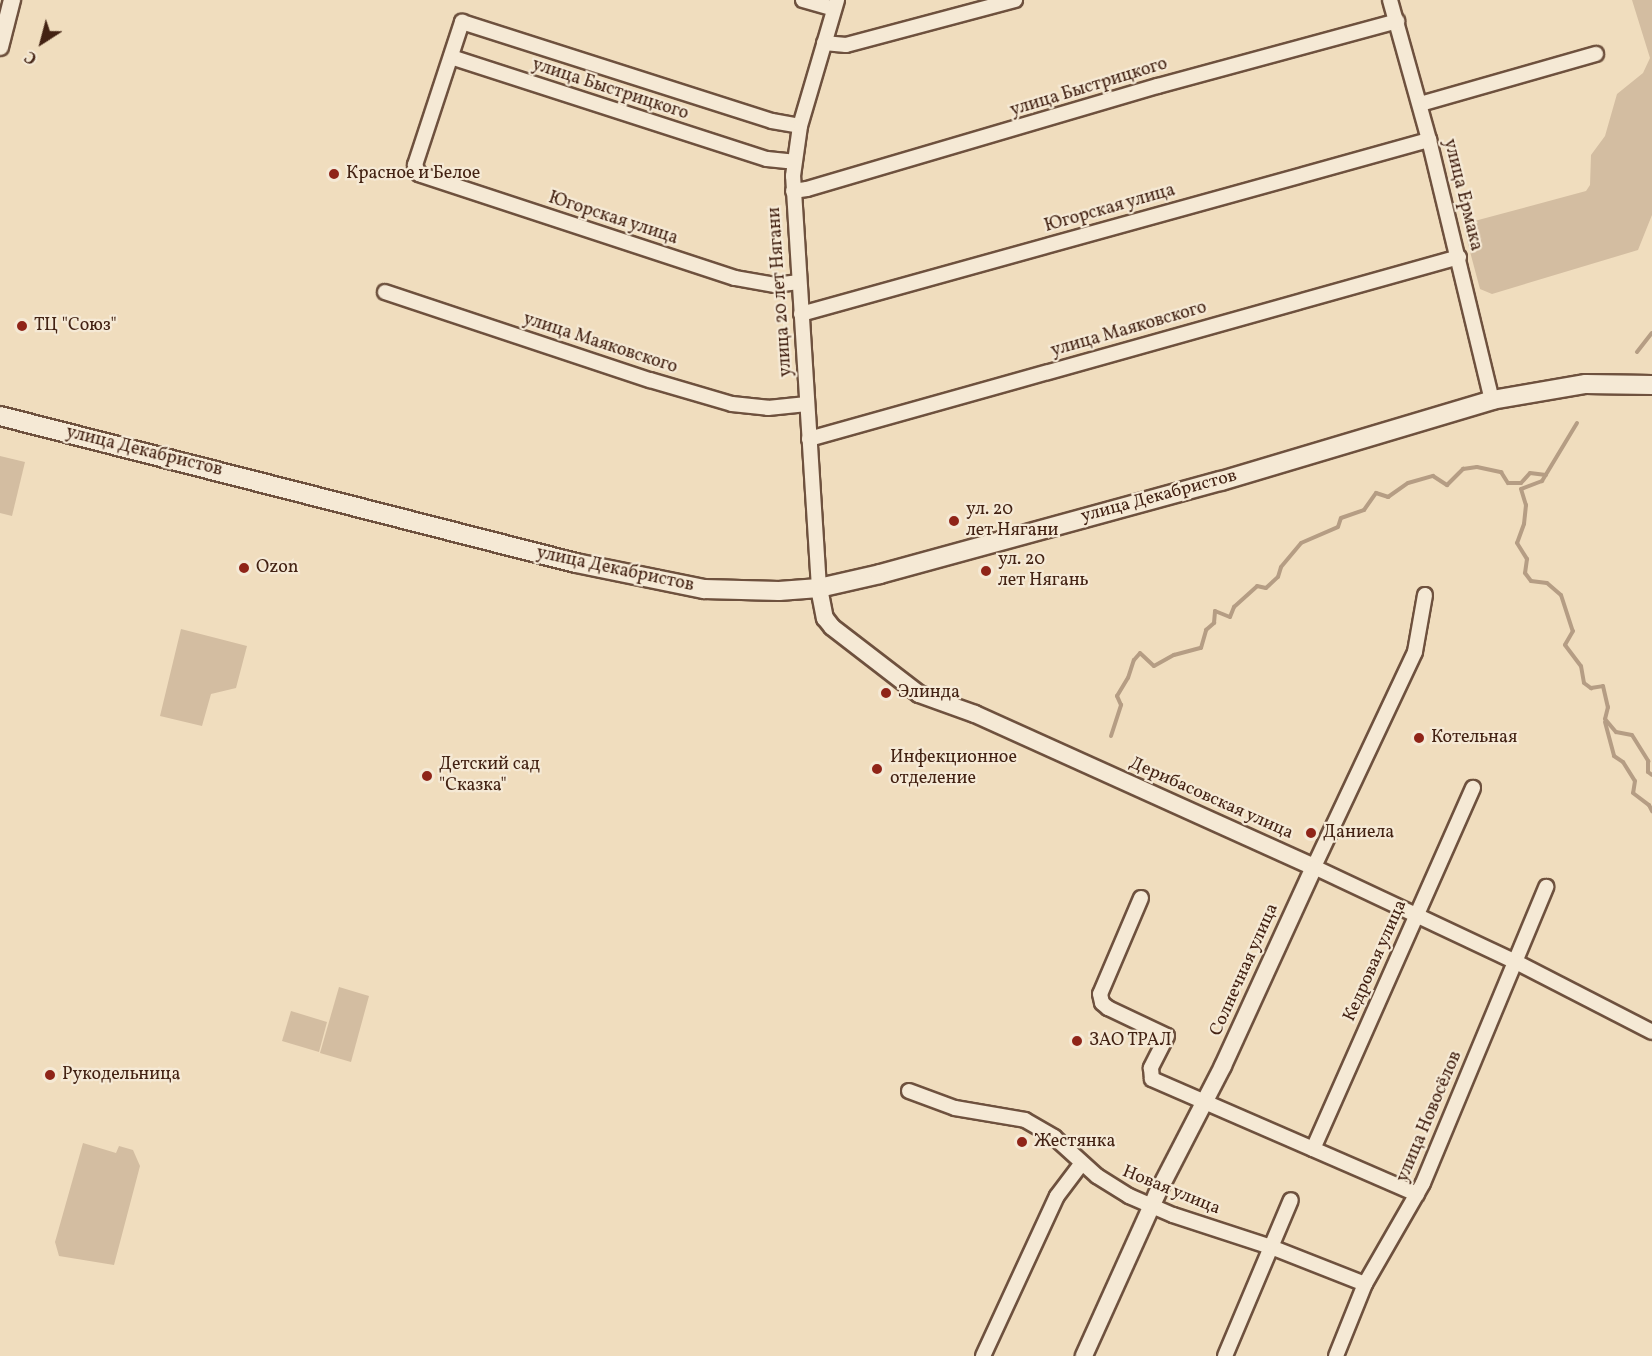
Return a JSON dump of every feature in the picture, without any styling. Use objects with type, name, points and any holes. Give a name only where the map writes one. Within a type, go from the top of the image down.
[{"type":"main road","name":"улица Декабристов","points":[[0,416],[576,563],[668,584],[740,591],[819,588],[880,574],[1221,481],[1492,400],[1586,384],[1623,382],[1652,385]]},
{"type":"street","points":[[0,47],[12,0]]},
{"type":"street","points":[[803,0],[836,5]]},
{"type":"street","points":[[824,43],[846,45],[1015,0]]},
{"type":"street","name":"улица Ермака","points":[[1390,0],[1420,104],[1492,400]]},
{"type":"street","name":"улица 20 лет Нягани","points":[[819,588],[793,191],[794,162],[800,126],[836,5]]},
{"type":"street","name":"улица Быстрицкого","points":[[793,191],[807,189],[1158,86],[1397,21]]},
{"type":"street","name":"улица Быстрицкого","points":[[794,162],[768,159],[451,57],[462,22],[772,121],[800,126]]},
{"type":"street","points":[[1420,104],[1596,54]]},
{"type":"street","name":"Югорская улица","points":[[451,57],[416,165],[419,174],[735,278],[775,285],[799,282]]},
{"type":"street","name":"Югорская улица","points":[[801,314],[1429,140]]},
{"type":"street","name":"улица Маяковского","points":[[809,439],[1459,257]]},
{"type":"street","name":"улица Маяковского","points":[[385,292],[732,404],[768,408],[807,404]]},
{"type":"street","name":"Дерибасовская улица","points":[[819,588],[825,618],[832,627],[919,694],[975,714],[1314,867],[1514,961],[1652,1032]]},
{"type":"street","name":"Солнечная улица","points":[[1084,1356],[1152,1206],[1202,1102],[1223,1066],[1415,652],[1425,595]]},
{"type":"street","name":"Кедровая улица","points":[[1313,1149],[1473,788]]},
{"type":"street","name":"улица Новосёлов","points":[[1336,1356],[1365,1284],[1417,1194],[1546,887]]},
{"type":"street","points":[[1141,898],[1100,999],[1108,1008],[1167,1036],[1151,1068],[1152,1079],[1417,1194]]},
{"type":"street","name":"Новая улица","points":[[909,1091],[955,1108],[1025,1120],[1054,1137],[1111,1186],[1152,1206],[1271,1247],[1365,1284]]},
{"type":"street","points":[[983,1356],[1057,1196],[1082,1163]]},
{"type":"street","points":[[1225,1356],[1291,1200]]},
{"type":"shaded area","points":[[1632,0],[1652,0],[1652,215],[1638,250],[1492,294],[1480,289],[1465,233],[1467,223],[1586,191],[1590,185],[1591,155],[1605,136],[1617,94],[1643,73],[1650,58]]},
{"type":"shaded area","points":[[0,456],[25,462],[12,516],[0,513]]},
{"type":"shaded area","points":[[181,629],[247,646],[236,688],[211,694],[202,726],[160,716]]},
{"type":"shaded area","points":[[339,987],[369,996],[351,1062],[320,1053]]},
{"type":"shaded area","points":[[291,1011],[327,1022],[319,1052],[282,1041]]},
{"type":"shaded area","points":[[83,1143],[116,1153],[119,1146],[133,1150],[140,1166],[114,1265],[59,1256],[55,1242]]},
{"type":"waterway","points":[[1637,352],[1652,333]]},
{"type":"waterway","points":[[1577,423],[1542,481],[1521,489],[1526,505],[1524,524],[1517,543],[1527,559],[1525,573],[1531,581],[1547,583],[1561,595],[1573,631],[1565,645],[1581,666],[1584,683],[1591,688],[1603,686],[1608,707],[1605,719],[1616,732],[1632,735],[1648,761],[1648,772],[1652,775]]},
{"type":"waterway","points":[[1111,736],[1121,705],[1117,696],[1128,678],[1134,660],[1140,653],[1154,666],[1174,655],[1201,648],[1206,630],[1214,623],[1215,611],[1230,617],[1234,607],[1257,586],[1266,588],[1278,577],[1281,567],[1301,543],[1338,527],[1341,518],[1364,510],[1376,493],[1388,497],[1408,483],[1433,476],[1447,485],[1463,469],[1477,467],[1501,472],[1508,483],[1521,483],[1530,473],[1546,475]]},
{"type":"waterway","points":[[1605,722],[1614,756],[1623,762],[1635,781],[1633,793],[1649,805],[1652,811]]},
{"type":"place","name":"Красное и Белое","points":[[334,174]]},
{"type":"place","name":"ТЦ \"Союз\"","points":[[22,326]]},
{"type":"place","name":"ул. 20 лет Нягани","points":[[954,521]]},
{"type":"place","name":"Ozon","points":[[244,568]]},
{"type":"place","name":"ул. 20 лет Нягань","points":[[986,571]]},
{"type":"place","name":"Элинда","points":[[886,693]]},
{"type":"place","name":"Котельная","points":[[1419,738]]},
{"type":"place","name":"Инфекционное отделение","points":[[877,769]]},
{"type":"place","name":"Детский сад \"Сказка\"","points":[[427,776]]},
{"type":"place","name":"Даниела","points":[[1311,833]]},
{"type":"place","name":"ЗАО ТРАЛ","points":[[1077,1041]]},
{"type":"place","name":"Рукодельница","points":[[50,1075]]},
{"type":"place","name":"Жестянка","points":[[1022,1142]]}]
